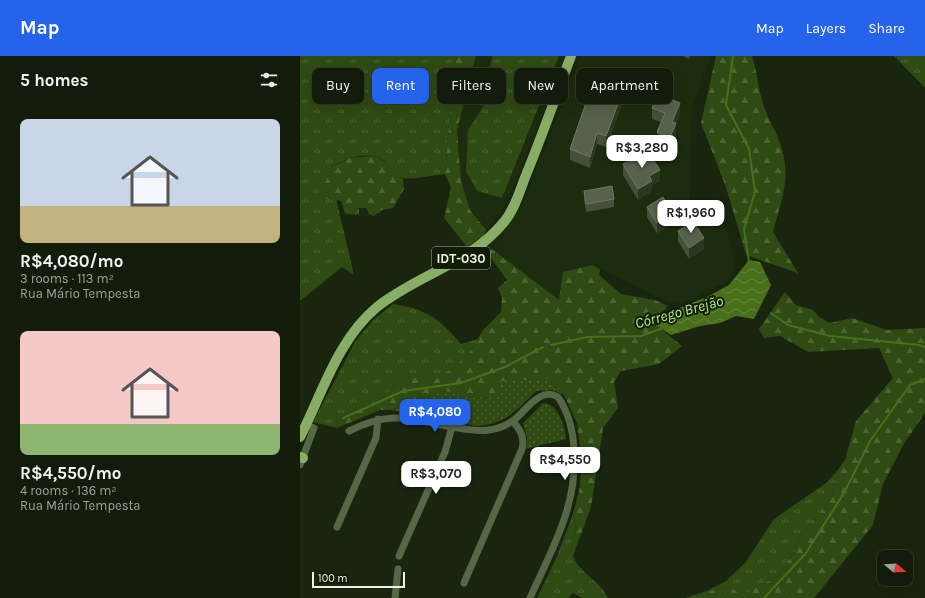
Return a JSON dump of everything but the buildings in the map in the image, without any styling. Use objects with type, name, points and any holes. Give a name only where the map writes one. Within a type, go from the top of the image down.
[{"type":"main road","name":"IDT-030","points":[[302,432],[347,344],[356,330],[376,308],[391,297],[469,253],[488,239],[506,220],[534,155],[571,56]]},
{"type":"street","points":[[349,431],[378,419],[402,418],[452,427],[488,430],[513,421],[537,398],[549,394],[558,397],[562,402],[573,434],[575,461],[573,489],[566,515],[530,598]]},
{"type":"street","points":[[338,527],[376,438],[378,419]]},
{"type":"street","points":[[464,583],[522,449],[523,438],[513,421]]},
{"type":"street","points":[[399,556],[445,452],[452,427]]},
{"type":"street","points":[[301,461],[314,428],[302,432]]},
{"type":"street","points":[[395,598],[398,569]]},
{"type":"shaded area","points":[[476,56],[492,56],[490,68],[473,68]]},
{"type":"shaded area","points":[[559,56],[566,56],[561,68],[554,68]]},
{"type":"shaded area","points":[[581,56],[711,56],[692,108],[689,200],[716,208],[729,237],[735,266],[728,281],[691,300],[670,303],[592,265],[559,300],[492,249],[522,205],[562,104],[568,104],[568,89],[576,69],[576,104],[673,104],[673,68],[576,68]]},
{"type":"shaded area","points":[[464,104],[485,104],[468,130],[502,198],[540,104],[547,104],[511,193],[499,216],[486,230],[470,210],[461,181],[457,130]]},
{"type":"green space","points":[[300,56],[457,56],[454,68],[437,68],[437,104],[451,104],[445,174],[417,178],[402,178],[395,174],[382,159],[368,155],[346,160],[333,166],[330,173],[354,275],[342,267],[300,301]]},
{"type":"green space","points":[[457,56],[476,56],[473,68],[454,68]]},
{"type":"green space","points":[[492,56],[559,56],[554,68],[514,68],[514,104],[540,104],[502,198],[477,191],[466,171],[468,130],[485,104],[506,104],[506,68],[490,68]]},
{"type":"green space","points":[[716,56],[752,56],[763,103],[777,134],[784,155],[784,188],[773,232],[798,273],[746,255],[726,187],[701,123]]},
{"type":"green space","points":[[894,56],[925,56],[925,88]]},
{"type":"green space","points":[[451,104],[464,104],[457,130],[461,181],[470,210],[486,230],[484,236],[467,247],[444,218],[451,188],[445,174]]},
{"type":"green space","points":[[371,156],[381,159],[403,179],[404,189],[393,208],[382,210],[374,216],[369,214],[366,208],[359,208],[359,215],[345,214],[341,201],[322,198],[319,192],[322,183],[326,182],[333,166],[351,158]]},
{"type":"green space","points":[[492,249],[559,300],[563,272],[592,265],[600,269],[599,275],[621,294],[655,300],[668,306],[654,323],[682,346],[659,364],[621,371],[614,382],[618,408],[603,428],[591,507],[576,548],[571,546],[576,529],[573,514],[580,487],[581,456],[577,423],[564,395],[549,379],[499,396],[480,399],[445,391],[391,410],[380,410],[337,428],[338,420],[385,396],[402,377],[435,380],[441,374],[453,369],[471,351],[483,330],[501,312],[502,298],[498,288],[507,280],[489,255]]},
{"type":"green space","points":[[785,292],[796,305],[813,310],[819,317],[830,323],[852,318],[887,330],[925,328],[925,413],[905,442],[883,484],[873,525],[814,598],[685,598],[707,591],[728,588],[740,592],[749,592],[779,575],[795,551],[798,540],[830,500],[837,479],[837,471],[845,460],[856,421],[893,378],[879,348],[808,352],[780,336],[764,338],[759,329]]},
{"type":"green space","points":[[393,304],[415,309],[432,316],[461,344],[478,339],[470,352],[461,362],[435,380],[402,378],[385,396],[338,420],[337,428],[313,422],[355,342],[372,321]]},
{"type":"green space","points":[[549,379],[564,395],[553,390],[536,391],[510,415],[486,425],[476,426],[391,410],[445,391],[480,399],[499,396],[501,381]]},
{"type":"green space","points":[[543,403],[548,404],[557,411],[564,428],[566,439],[526,449],[527,438],[523,423]]},
{"type":"green space","points":[[837,471],[837,479],[830,500],[798,540],[795,551],[779,575],[750,592],[740,592],[728,588],[707,591],[726,581],[745,563],[774,519],[826,483]]},
{"type":"green space","points":[[573,514],[576,529],[571,546],[576,548],[573,556],[580,568],[600,586],[608,598],[582,598],[573,593],[568,598],[537,598],[558,554]]},
{"type":"water","points":[[749,260],[760,262],[771,285],[754,319],[736,316],[720,323],[700,326],[671,335],[656,325],[672,311],[707,297],[729,285]]},
{"type":"waterway","points":[[733,56],[726,105],[749,149],[755,192],[744,229],[749,262]]},
{"type":"waterway","name":"Córrego Brejão","points":[[771,313],[788,325],[830,336],[919,345],[925,347]]},
{"type":"waterway","name":"Córrego Brejão","points":[[551,345],[587,337],[641,336],[663,328]]},
{"type":"waterway","name":"Córrego Brejão","points":[[343,418],[403,391],[461,383],[505,367],[543,347]]},
{"type":"waterway","points":[[764,598],[806,553],[844,493],[870,441],[910,385],[925,379]]}]
